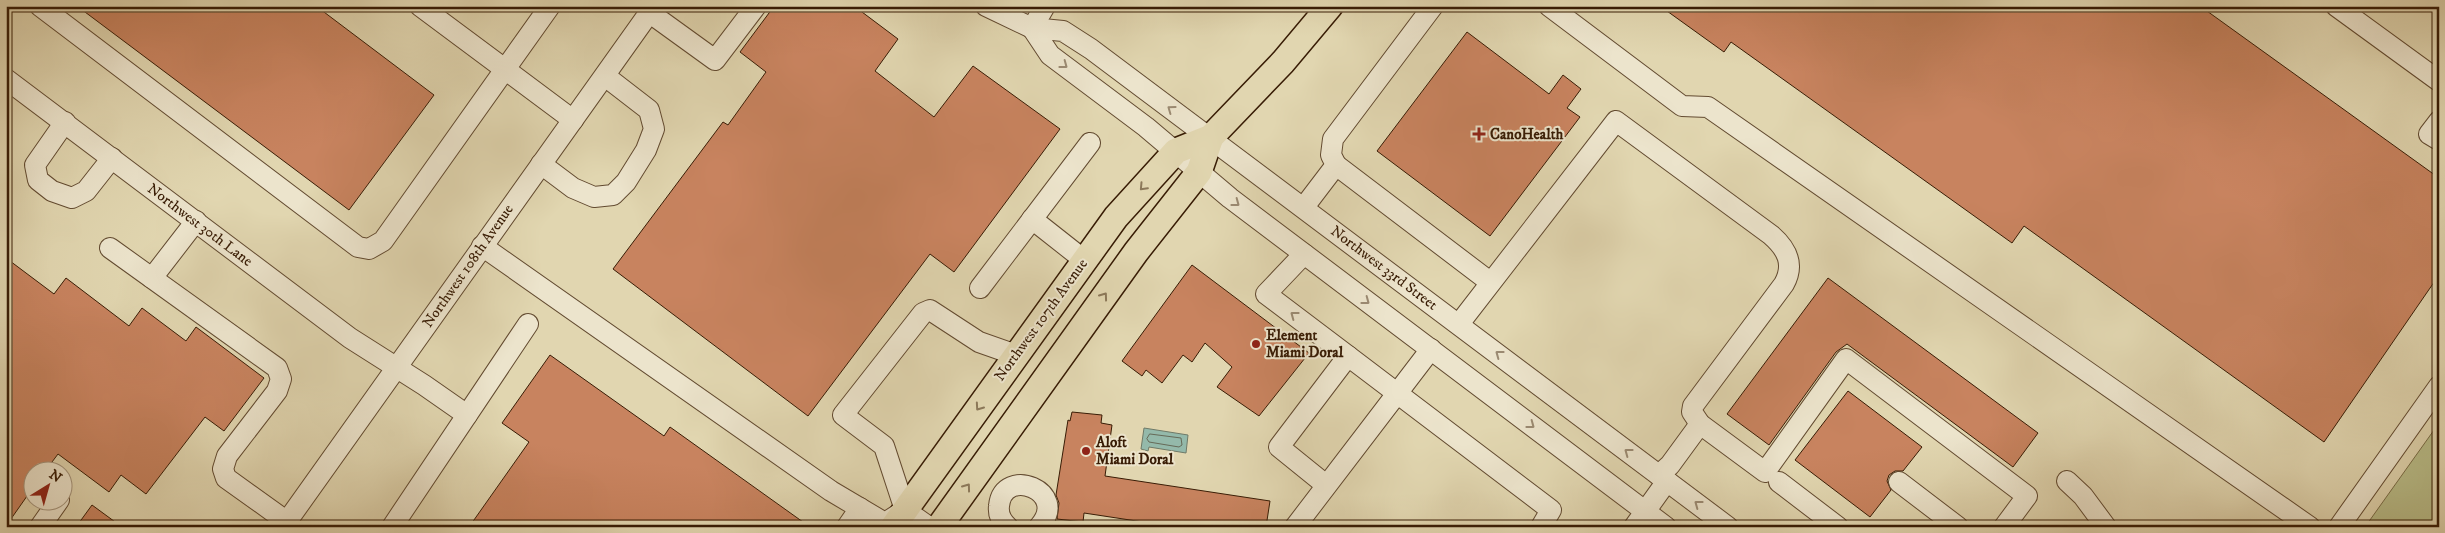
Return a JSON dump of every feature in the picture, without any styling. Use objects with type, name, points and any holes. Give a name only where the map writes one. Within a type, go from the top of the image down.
[{"type":"main road","name":"Northwest 107th Avenue","points":[[939,527],[1127,263],[1199,172],[1211,138],[1289,56],[1330,6]]},
{"type":"main road","name":"Northwest 107th Avenue","points":[[899,519],[1116,217],[1176,151],[1211,138]]},
{"type":"street","points":[[40,6],[358,247],[369,249],[383,241],[550,6]]},
{"type":"street","points":[[420,6],[573,120]]},
{"type":"street","points":[[652,9],[715,60],[756,6]]},
{"type":"street","name":"Northwest 33rd Street","points":[[986,6],[1032,28],[1063,31],[1070,35],[1304,207],[1728,527]]},
{"type":"street","points":[[1046,6],[1032,28],[1050,55],[1176,151],[1230,198],[1431,349],[1640,519],[1666,527]]},
{"type":"street","points":[[1433,6],[1333,138],[1331,155],[1336,165],[1490,282]]},
{"type":"street","points":[[1549,6],[1682,106],[1708,107],[2310,527]]},
{"type":"street","points":[[2336,6],[2439,81]]},
{"type":"street","name":"Northwest 108th Avenue","points":[[285,524],[652,9]]},
{"type":"street","points":[[541,164],[573,188],[594,197],[613,195],[626,182],[646,150],[654,129],[649,110],[605,76]]},
{"type":"street","name":"Northwest 30th Lane","points":[[7,81],[65,122],[350,338],[397,367],[467,415]]},
{"type":"street","points":[[1459,324],[1616,121],[1771,235],[1788,254],[1790,269],[1784,284],[1693,406],[1692,412],[1700,424],[1765,472],[1846,359],[2027,496],[2004,527]]},
{"type":"street","points":[[2439,121],[2429,134],[2439,140]]},
{"type":"street","points":[[65,122],[35,165],[38,180],[52,191],[72,198],[86,191],[112,158]]},
{"type":"street","points":[[980,288],[1090,143]]},
{"type":"street","points":[[1304,207],[1336,165]]},
{"type":"street","points":[[1032,219],[1084,260]]},
{"type":"street","points":[[152,278],[196,222]]},
{"type":"street","points":[[482,246],[831,492],[885,523],[899,519],[929,527]]},
{"type":"street","points":[[110,248],[276,368],[281,379],[277,391],[228,456],[223,469],[226,478],[285,524]]},
{"type":"street","points":[[1304,254],[1266,294],[1551,510],[1541,527]]},
{"type":"street","points":[[899,519],[884,446],[842,415],[923,313],[930,310],[979,342],[1016,355]]},
{"type":"street","points":[[392,527],[528,324]]},
{"type":"street","points":[[1304,524],[1326,485],[1431,349]]},
{"type":"street","points":[[1326,485],[1279,447],[1348,356]]},
{"type":"street","points":[[2339,527],[2439,386]]},
{"type":"street","points":[[1640,519],[1670,465],[1700,424]]},
{"type":"street","points":[[2067,481],[2089,503],[2106,527]]},
{"type":"street","points":[[1779,482],[1838,527]]},
{"type":"street","points":[[1899,482],[1958,527]]},
{"type":"street","points":[[1008,527],[1001,518],[1000,502],[1003,495],[1016,485],[1032,486],[1044,497],[1047,505],[1046,525]]},
{"type":"street","points":[[847,527],[860,508]]},
{"type":"street","points":[[40,527],[52,510]]},
{"type":"green space","points":[[2439,423],[2439,527],[2365,527]]},
{"type":"water","points":[[1144,428],[1188,435],[1186,453],[1149,447],[1148,451],[1141,449]]},
{"type":"building","points":[[77,6],[316,6],[434,95],[349,210]]},
{"type":"building","points":[[794,6],[854,6],[898,39],[875,71],[934,117],[973,66],[1060,129],[954,272],[930,254],[808,416],[613,269],[723,122],[728,125],[766,72],[740,52],[772,9]]},
{"type":"building","points":[[1660,6],[2200,6],[2439,178],[2439,275],[2324,442],[2024,226],[2012,243],[1731,42],[1724,52]]},
{"type":"building","name":"CanoHealth","points":[[1467,32],[1549,94],[1563,75],[1581,89],[1567,108],[1580,117],[1490,236],[1377,151]]},
{"type":"building","points":[[6,258],[54,294],[66,278],[129,326],[142,308],[186,341],[196,327],[264,378],[224,431],[205,417],[146,494],[121,475],[109,492],[72,464],[72,460],[66,460],[58,454],[54,460],[22,460],[22,503],[6,526]]},
{"type":"building","name":"Element Miami Doral","points":[[1192,265],[1309,353],[1259,416],[1217,387],[1232,367],[1205,343],[1192,362],[1183,355],[1162,383],[1146,370],[1142,376],[1122,361]]},
{"type":"building","points":[[1828,278],[2038,433],[2013,467],[1847,344],[1836,352],[1769,445],[1727,414]]},
{"type":"building","points":[[550,355],[664,436],[670,427],[810,527],[469,527],[529,442],[502,423]]},
{"type":"building","points":[[1848,391],[1922,447],[1903,471],[1895,471],[1889,475],[1887,481],[1891,490],[1870,517],[1795,460]]},
{"type":"building","name":"Aloft Miami Doral","points":[[1072,412],[1102,415],[1101,423],[1112,425],[1105,476],[1270,501],[1266,527],[1176,527],[1084,513],[1083,522],[1057,519],[1059,503],[1056,495],[1068,420],[1070,421]]},
{"type":"building","points":[[92,505],[122,527],[76,527]]},
{"type":"place","name":"CanoHealth","points":[[1479,134]]},
{"type":"place","name":"Element Miami Doral","points":[[1256,344]]},
{"type":"place","name":"Aloft Miami Doral","points":[[1086,451]]}]
